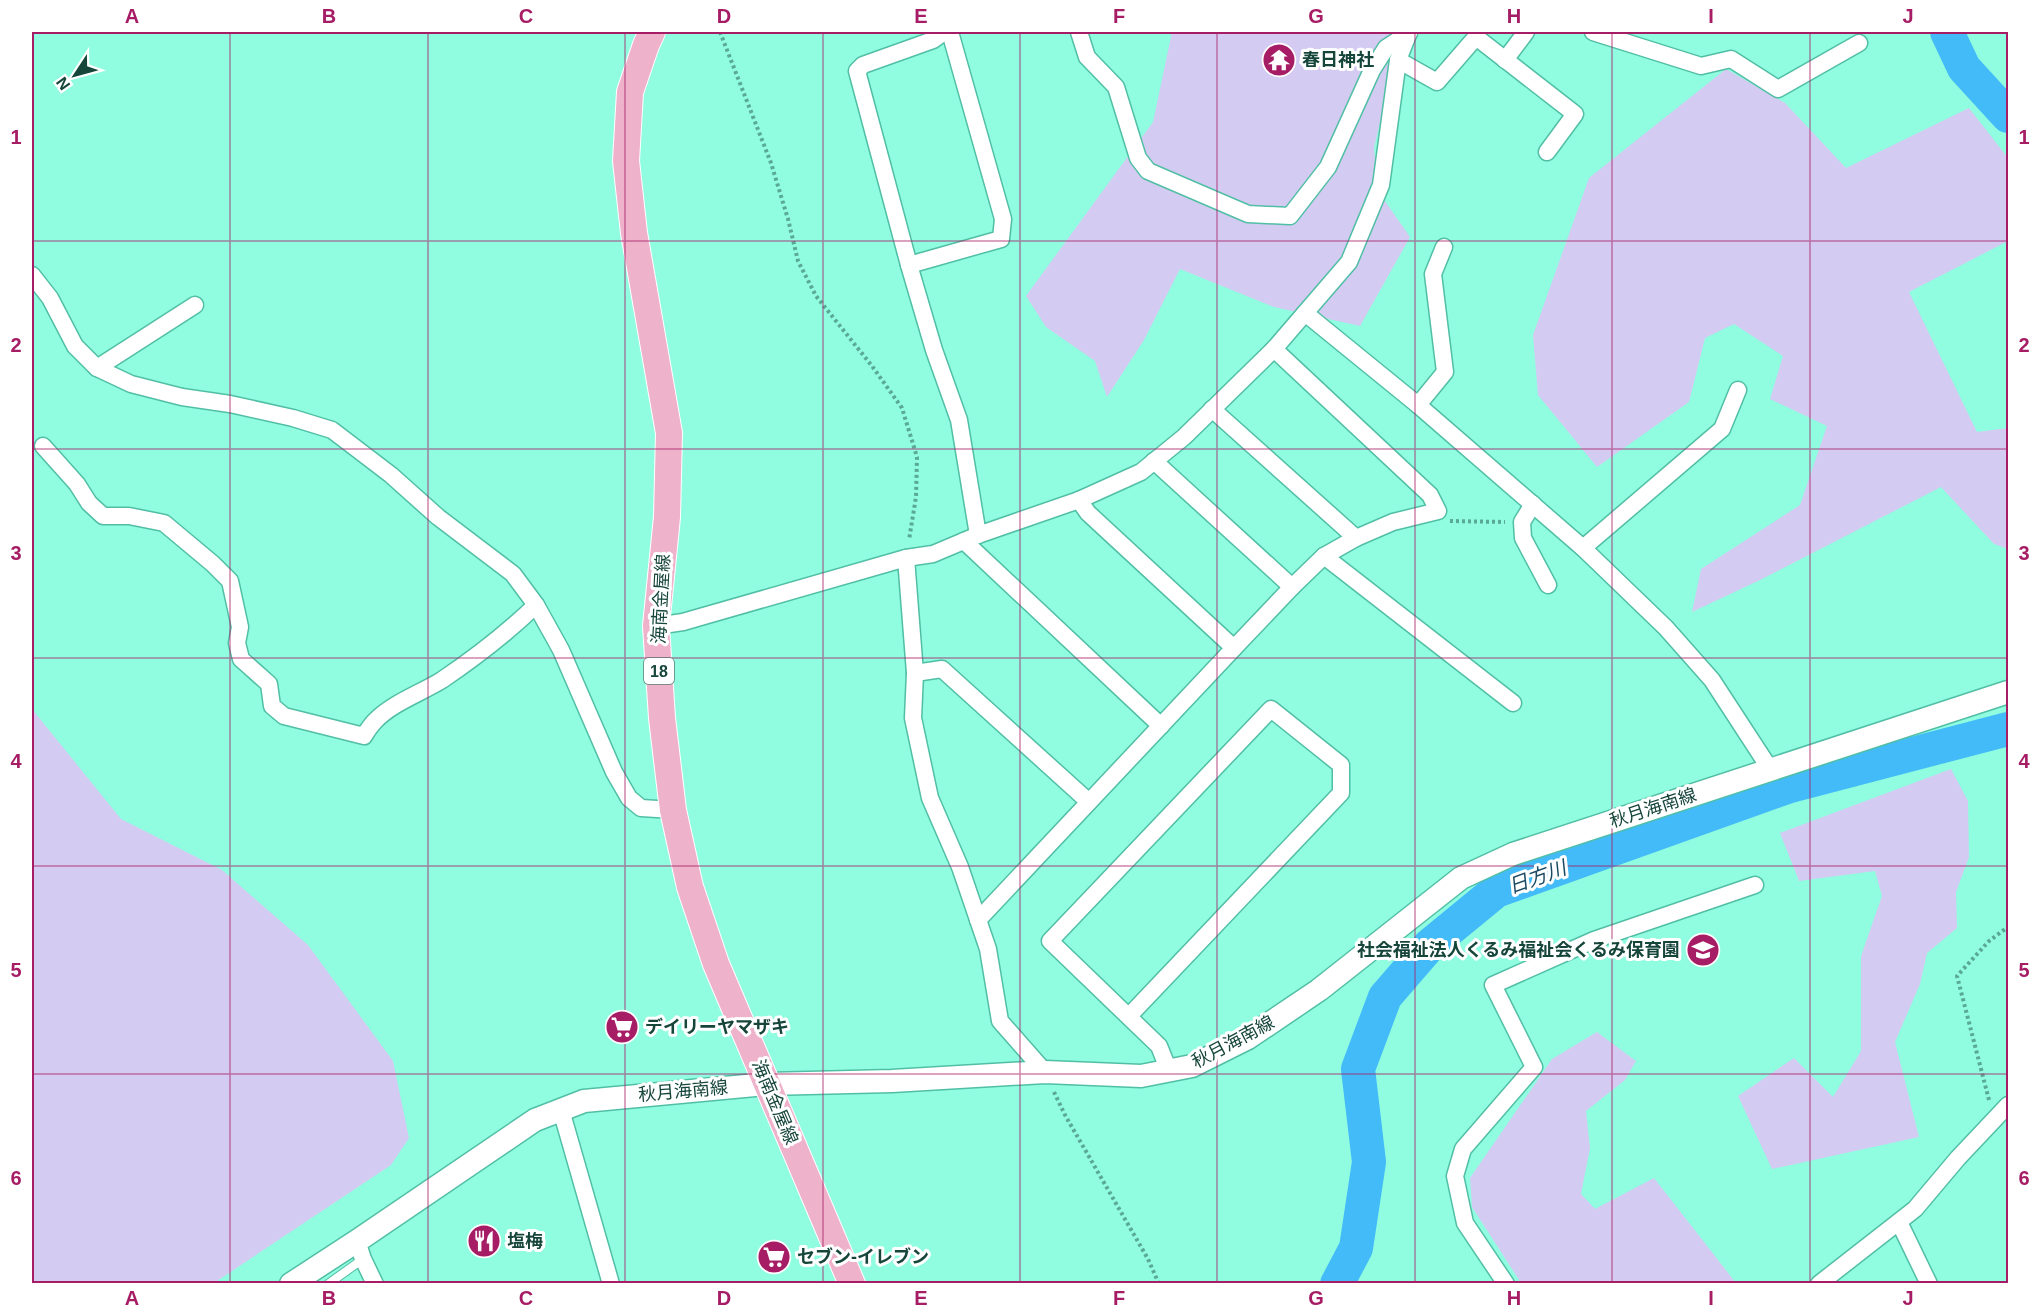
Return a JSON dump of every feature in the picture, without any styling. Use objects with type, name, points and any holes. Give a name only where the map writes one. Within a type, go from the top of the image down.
[{"type":"main road","name":"海南金屋線","points":[[652,32],[630,92],[626,161],[634,234],[669,434],[667,517],[656,626],[662,718],[673,810],[690,886],[716,964],[852,1284]]},
{"type":"main road","name":"秋月海南線","points":[[291,1284],[360,1250],[535,1120],[584,1101],[767,1084],[892,1081],[1045,1072],[1141,1076],[1192,1066],[1248,1038],[1319,990],[1461,878],[1513,854],[2008,692]]},
{"type":"street","points":[[944,32],[933,40],[863,65],[857,71],[909,265],[934,350],[959,420],[971,538],[1161,726]]},
{"type":"street","points":[[909,265],[1001,239],[1003,219],[950,32]]},
{"type":"street","points":[[1079,32],[1087,57],[1116,87],[1138,158],[1148,171],[1248,214],[1290,216],[1328,167],[1372,69],[1386,48],[1409,32]]},
{"type":"street","points":[[656,626],[683,622],[906,558],[933,554],[971,538],[1079,501],[1141,472],[1212,410],[1274,349],[1349,262],[1381,185],[1398,60],[1409,32]]},
{"type":"street","points":[[1505,60],[1526,32]]},
{"type":"street","points":[[1593,32],[1701,66],[1731,59],[1778,89],[1859,43]]},
{"type":"street","points":[[1398,60],[1437,82],[1476,37],[1575,114],[1547,152]]},
{"type":"street","points":[[1418,405],[1445,372],[1433,274],[1444,248]]},
{"type":"street","points":[[32,275],[50,298],[75,346],[97,368],[131,384],[182,397],[282,416],[332,430],[391,476],[438,517],[513,574],[536,605],[561,650],[614,772],[628,798],[641,808],[673,810]]},
{"type":"street","points":[[97,368],[195,305]]},
{"type":"street","points":[[1305,313],[1418,405],[1533,504],[1583,548],[1666,628],[1712,680],[1770,769]]},
{"type":"street","points":[[978,920],[1234,648],[1324,556],[1356,537],[1393,522],[1438,511],[1430,495],[1274,349]]},
{"type":"street","points":[[1583,548],[1722,429],[1738,390]]},
{"type":"street","points":[[1212,410],[1356,537]]},
{"type":"street","points":[[43,446],[60,463],[89,502],[103,516],[129,516],[164,523],[230,580],[240,627],[237,643],[241,659],[269,684],[272,706],[284,716],[364,736],[375,720],[440,681],[482,651],[511,629],[536,605]]},
{"type":"street","points":[[1154,461],[1292,587]]},
{"type":"street","points":[[1079,501],[1088,513],[1234,648]]},
{"type":"street","points":[[1533,504],[1522,522],[1523,538],[1548,585]]},
{"type":"street","points":[[1324,556],[1513,703]]},
{"type":"street","points":[[906,558],[915,673],[913,718],[930,798],[960,867],[988,949],[1000,1021],[1045,1072]]},
{"type":"street","points":[[915,673],[942,669],[1089,802]]},
{"type":"street","points":[[1129,1016],[1341,793],[1341,765],[1271,709],[1050,941],[1159,1046],[1169,1071]]},
{"type":"street","points":[[1506,1284],[1465,1223],[1455,1176],[1463,1149],[1534,1067],[1493,985],[1594,940],[1755,885]]},
{"type":"street","points":[[1819,1284],[1915,1209],[1958,1158],[2008,1105]]},
{"type":"street","points":[[561,1110],[611,1284]]},
{"type":"street","points":[[1899,1222],[1929,1284]]},
{"type":"street","points":[[360,1250],[375,1284]]},
{"type":"lane","points":[[328,1284],[360,1250]]},
{"type":"path","points":[[720,32],[771,163],[798,261],[816,296],[902,408],[917,456],[916,497],[906,558]]},
{"type":"path","points":[[1438,511],[1451,522],[1522,522]]},
{"type":"path","points":[[1994,1121],[1957,975],[1989,941],[2008,927]]},
{"type":"path","points":[[1045,1072],[1065,1115],[1148,1259],[1159,1284]]},
{"type":"shaded area","points":[[1172,32],[1401,32],[1374,148],[1378,191],[1410,237],[1360,326],[1274,307],[1180,269],[1144,340],[1107,397],[1095,361],[1046,327],[1026,296],[1153,122]]},
{"type":"shaded area","points":[[1726,69],[1785,103],[1846,168],[1969,108],[2008,158],[2008,241],[1909,292],[1977,432],[2008,428],[2008,549],[1994,544],[1941,487],[1760,580],[1692,612],[1701,569],[1800,505],[1827,426],[1770,399],[1783,356],[1734,324],[1705,338],[1689,402],[1597,467],[1538,395],[1533,335],[1589,178]]},
{"type":"shaded area","points":[[32,709],[121,819],[222,870],[308,945],[393,1061],[409,1138],[391,1165],[214,1283],[32,1283]]},
{"type":"shaded area","points":[[1951,769],[1968,801],[1969,857],[1956,892],[1957,928],[1927,953],[1920,984],[1895,1042],[1919,1137],[1772,1169],[1738,1096],[1794,1058],[1833,1097],[1861,1051],[1861,956],[1882,896],[1875,871],[1799,881],[1780,833]]},
{"type":"shaded area","points":[[1597,1032],[1636,1061],[1625,1080],[1586,1111],[1590,1148],[1581,1194],[1595,1209],[1654,1178],[1736,1283],[1521,1283],[1472,1207],[1470,1178],[1552,1059]]},
{"type":"waterway","name":"日方川","points":[[1947,32],[1964,68],[2008,116]]},
{"type":"waterway","name":"日方川","points":[[1337,1284],[1356,1248],[1369,1162],[1358,1069],[1385,997],[1429,946],[1496,891],[1790,786],[2008,729]]},
{"type":"place","name":"春日神社","points":[[1279,60]]},
{"type":"place","name":"社会福祉法人くるみ福祉会くるみ保育園","points":[[1703,950]]},
{"type":"place","name":"デイリーヤマザキ","points":[[622,1027]]},
{"type":"place","name":"塩梅","points":[[484,1241]]},
{"type":"place","name":"セブン-イレブン","points":[[774,1257]]}]
